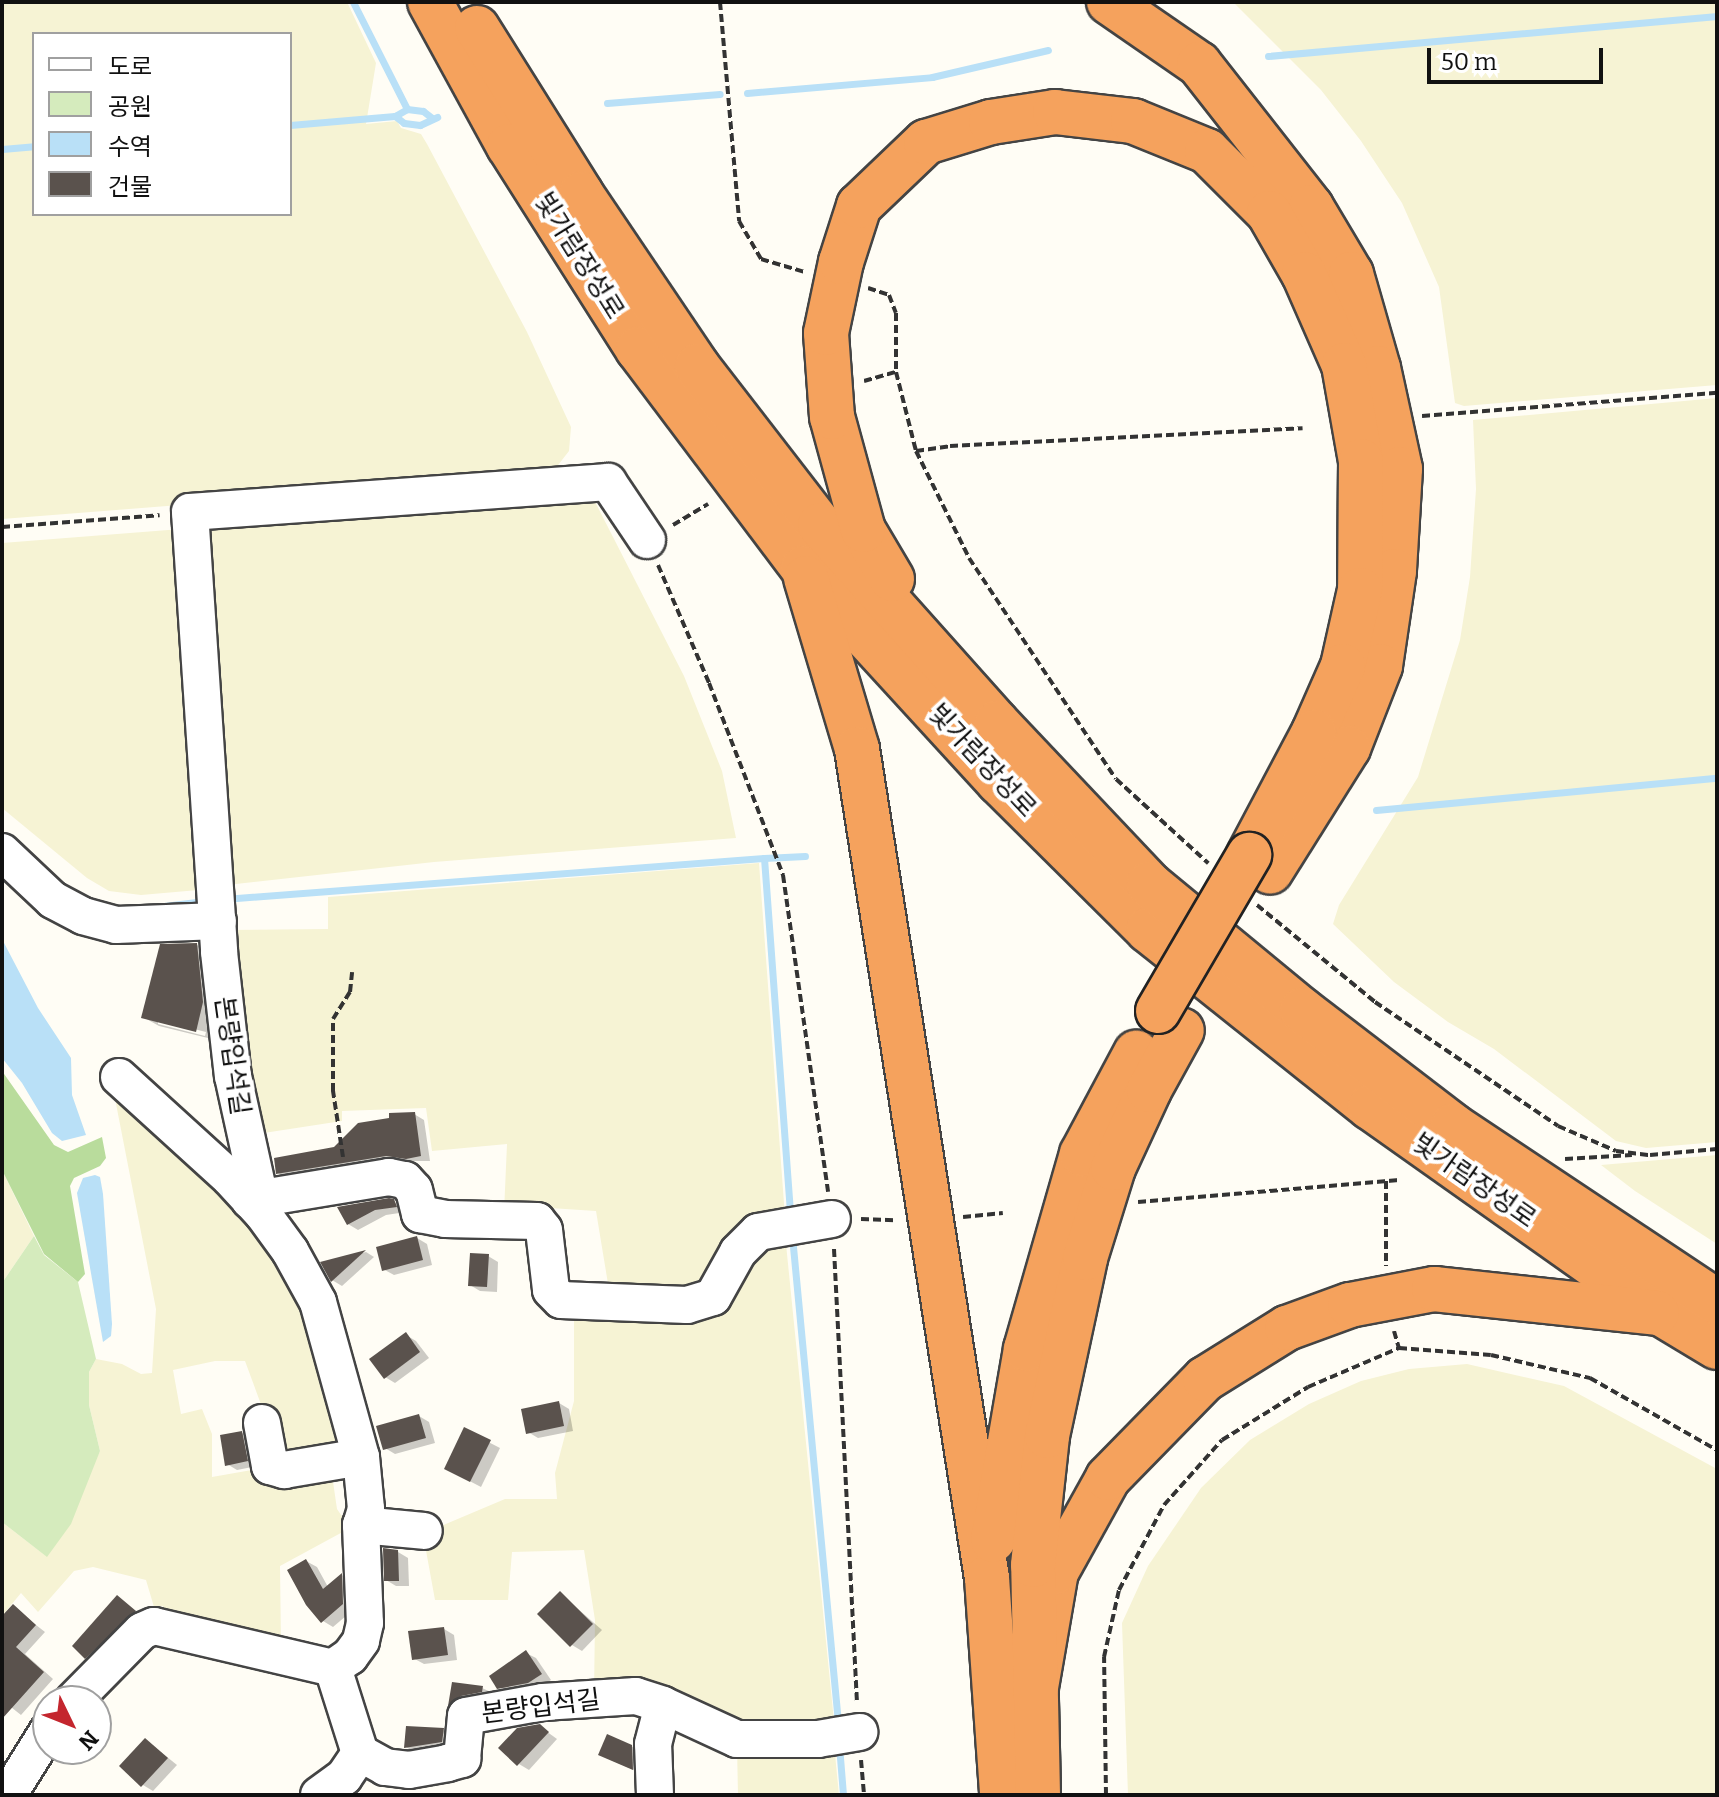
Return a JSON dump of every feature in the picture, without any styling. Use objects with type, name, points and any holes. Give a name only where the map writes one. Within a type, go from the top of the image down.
[{"type":"highway","name":"빛가람장성로","points":[[430,2],[509,146],[638,349],[803,568],[999,782],[1148,930],[1370,1107],[1662,1314],[1717,1347]]},
{"type":"highway","name":"빛가람장성로","points":[[463,2],[488,48],[581,194],[697,366],[820,525],[997,723],[1149,884],[1302,1010],[1453,1126],[1717,1302]]},
{"type":"highway","points":[[1109,2],[1199,64],[1311,207],[1351,274],[1378,368],[1400,469],[1394,571],[1380,666],[1348,748],[1247,875]]},
{"type":"highway","points":[[987,1578],[1026,1349],[1082,1154],[1170,1020],[1247,875],[1343,666],[1360,590],[1361,461],[1344,365],[1304,274],[1269,213],[1207,151],[1133,121],[1055,112],[991,122],[926,142],[859,206],[841,262],[826,333],[832,417],[863,530],[909,608],[997,723]]},
{"type":"highway","points":[[803,568],[857,749],[987,1578],[1002,1795]]},
{"type":"highway","points":[[1038,1795],[1033,1565],[1047,1436],[1085,1258],[1113,1168],[1170,1020]]},
{"type":"highway","points":[[1035,1693],[1056,1572],[1108,1478],[1205,1379],[1287,1328],[1350,1305],[1434,1289],[1662,1314]]},
{"type":"lane","points":[[190,512],[608,482],[647,540]]},
{"type":"lane","name":"본량입석길","points":[[190,512],[217,905],[233,1076],[257,1185],[250,1200]]},
{"type":"lane","points":[[2,852],[53,900],[83,916],[116,925],[217,905]]},
{"type":"lane","points":[[88,1685],[142,1631],[154,1626],[333,1668],[350,1656],[361,1641],[365,1623],[361,1525],[366,1509],[361,1457],[318,1302],[290,1251],[250,1200],[119,1077]]},
{"type":"lane","points":[[250,1200],[389,1177],[405,1180],[414,1190],[420,1214],[445,1219],[537,1221],[544,1230],[551,1290],[561,1300],[687,1305],[713,1297],[738,1252],[758,1232],[802,1224]]},
{"type":"lane","points":[[262,1423],[270,1466],[284,1470],[361,1457]]},
{"type":"lane","points":[[361,1525],[424,1531]]},
{"type":"lane","points":[[319,1795],[344,1777],[360,1753],[333,1668]]},
{"type":"lane","name":"본량입석길","points":[[360,1753],[413,1783],[462,1759],[466,1716],[543,1702],[636,1696],[737,1739],[841,1736]]},
{"type":"lane","points":[[655,1795],[653,1744],[663,1705]]},
{"type":"lane","points":[[8,1795],[32,1757]]},
{"type":"path","points":[[720,2],[739,221],[761,259],[812,274]]},
{"type":"path","points":[[866,287],[889,295],[896,313],[896,372],[916,451],[969,558],[1116,779],[1247,875],[1375,1002],[1558,1126],[1616,1151],[1650,1155]]},
{"type":"path","points":[[860,382],[896,372]]},
{"type":"path","points":[[1422,416],[1717,393]]},
{"type":"path","points":[[916,451],[950,446],[1303,428]]},
{"type":"path","points":[[708,504],[647,540],[709,683],[783,875],[802,1224],[841,1736],[864,1795]]},
{"type":"path","points":[[2,527],[190,512]]},
{"type":"path","points":[[347,1184],[333,1091],[333,1019],[350,992],[352,972]]},
{"type":"path","points":[[1551,1159],[1717,1149]]},
{"type":"path","points":[[1134,1203],[1399,1180]]},
{"type":"path","points":[[1386,1181],[1386,1268]]},
{"type":"path","points":[[963,1217],[1003,1213]]},
{"type":"path","points":[[1390,1319],[1399,1348]]},
{"type":"path","points":[[1106,1795],[1104,1657],[1119,1590],[1164,1505],[1222,1440],[1308,1387],[1399,1348],[1491,1355],[1590,1378],[1717,1450]]},
{"type":"shaded area","points":[[2,2],[347,2],[376,63],[366,124],[397,121],[401,128],[421,134],[527,332],[571,427],[569,451],[555,469],[510,479],[2,519]]},
{"type":"shaded area","points":[[1233,2],[1717,2],[1717,385],[1464,406],[1455,403],[1439,287],[1402,203],[1361,141],[1321,90]]},
{"type":"shaded area","points":[[1717,398],[1717,1142],[1646,1148],[1616,1141],[1494,1049],[1448,1022],[1394,982],[1333,924],[1339,905],[1418,777],[1460,640],[1470,577],[1476,489],[1473,420]]},
{"type":"shaded area","points":[[589,490],[684,676],[722,771],[736,838],[434,862],[227,885],[201,535],[211,527]]},
{"type":"shaded area","points":[[181,529],[210,889],[141,895],[109,891],[87,878],[2,808],[2,543]]},
{"type":"shaded area","points":[[759,863],[785,1217],[709,1293],[610,1296],[596,1211],[550,1208],[549,1217],[504,1212],[507,1144],[432,1151],[426,1108],[342,1111],[342,1121],[251,1135],[227,930],[328,929],[328,897]]},
{"type":"shaded area","points":[[110,1073],[282,1254],[351,1447],[283,1464],[245,1361],[215,1361],[173,1370],[181,1414],[202,1409],[212,1434],[212,1477],[263,1468],[267,1485],[331,1468],[337,1509],[350,1528],[280,1566],[281,1644],[168,1622],[163,1606],[154,1607],[146,1580],[93,1567],[74,1571],[38,1612],[21,1593],[2,1616],[2,1522],[46,1556],[100,1451],[89,1405],[89,1372],[96,1359],[122,1364],[141,1374],[152,1373],[156,1309]]},
{"type":"shaded area","points":[[1717,1155],[1717,1244],[1601,1165]]},
{"type":"shaded area","points":[[2,1170],[34,1236],[2,1283]]},
{"type":"shaded area","points":[[785,1234],[835,1731],[767,1733],[594,1693],[595,1620],[584,1550],[512,1552],[508,1600],[435,1600],[425,1545],[434,1529],[505,1499],[557,1499],[555,1473],[574,1401],[574,1320],[578,1308],[647,1311],[738,1272]]},
{"type":"shaded area","points":[[1467,1364],[1564,1386],[1717,1469],[1717,1795],[1128,1795],[1122,1623],[1148,1566],[1201,1488],[1250,1440],[1309,1404],[1361,1381],[1409,1369]]},
{"type":"shaded area","points":[[834,1744],[839,1795],[738,1795],[737,1746]]},
{"type":"green space","points":[[2,1071],[54,1145],[68,1152],[102,1137],[106,1158],[100,1166],[74,1178],[70,1186],[85,1274],[78,1282],[44,1254],[2,1170]]},
{"type":"green space","points":[[34,1236],[44,1255],[78,1282],[96,1359],[89,1372],[89,1405],[100,1451],[71,1524],[47,1557],[2,1522],[2,1283]]},
{"type":"water","points":[[2,939],[38,1008],[71,1058],[72,1095],[86,1135],[62,1141],[52,1133],[22,1083],[2,1058]]},
{"type":"water","points":[[100,1177],[103,1194],[112,1324],[111,1336],[103,1342],[77,1193],[83,1178]]},
{"type":"building","points":[[197,943],[203,1002],[196,1032],[141,1018],[160,944]]},
{"type":"building","points":[[415,1112],[421,1156],[406,1159],[386,1156],[276,1174],[274,1158],[334,1147],[358,1123],[389,1118],[389,1113]]},
{"type":"building","points":[[394,1199],[397,1207],[375,1210],[347,1225],[337,1207]]},
{"type":"building","points":[[417,1236],[423,1260],[382,1271],[376,1247]]},
{"type":"building","points":[[366,1250],[331,1282],[320,1262]]},
{"type":"building","points":[[470,1253],[489,1254],[487,1287],[468,1286]]},
{"type":"building","points":[[406,1332],[420,1352],[384,1379],[369,1359]]},
{"type":"building","points":[[559,1401],[564,1426],[526,1434],[521,1409]]},
{"type":"building","points":[[419,1414],[426,1438],[383,1450],[376,1426]]},
{"type":"building","points":[[464,1427],[491,1440],[470,1482],[444,1469]]},
{"type":"building","points":[[242,1431],[248,1461],[225,1466],[220,1435]]},
{"type":"building","points":[[383,1548],[398,1550],[399,1581],[384,1581]]},
{"type":"building","points":[[306,1559],[323,1589],[342,1573],[343,1604],[321,1623],[306,1605],[287,1570]]},
{"type":"building","points":[[560,1591],[593,1624],[570,1647],[537,1614]]},
{"type":"building","points":[[117,1595],[136,1611],[85,1659],[72,1646]]},
{"type":"building","points":[[13,1604],[36,1625],[16,1647],[44,1672],[2,1719],[2,1616]]},
{"type":"building","points":[[444,1627],[448,1655],[412,1660],[408,1631]]},
{"type":"building","points":[[526,1650],[542,1674],[528,1683],[497,1689],[489,1676]]},
{"type":"building","points":[[452,1682],[483,1686],[482,1692],[461,1696],[448,1706]]},
{"type":"building","points":[[540,1724],[549,1732],[517,1766],[498,1748],[517,1728]]},
{"type":"building","points":[[406,1726],[444,1728],[442,1742],[404,1748]]},
{"type":"building","points":[[607,1734],[632,1745],[633,1770],[598,1755]]},
{"type":"building","points":[[145,1738],[168,1758],[141,1787],[119,1766]]},
{"type":"waterway","points":[[353,2],[407,109]]},
{"type":"waterway","points":[[1268,56],[1717,16]]},
{"type":"waterway","points":[[747,93],[932,77],[1048,50]]},
{"type":"waterway","points":[[607,103],[720,94]]},
{"type":"waterway","points":[[395,116],[407,109],[423,111],[432,118]]},
{"type":"waterway","points":[[292,125],[395,116],[404,123],[420,125],[437,117]]},
{"type":"waterway","points":[[2,149],[32,146]]},
{"type":"waterway","points":[[1376,810],[1717,778]]},
{"type":"waterway","points":[[764,858],[805,856]]},
{"type":"waterway","points":[[224,899],[764,858],[790,1215]]},
{"type":"waterway","points":[[164,906],[203,901]]},
{"type":"waterway","points":[[792,1236],[838,1725]]},
{"type":"waterway","points":[[839,1745],[843,1795]]}]
